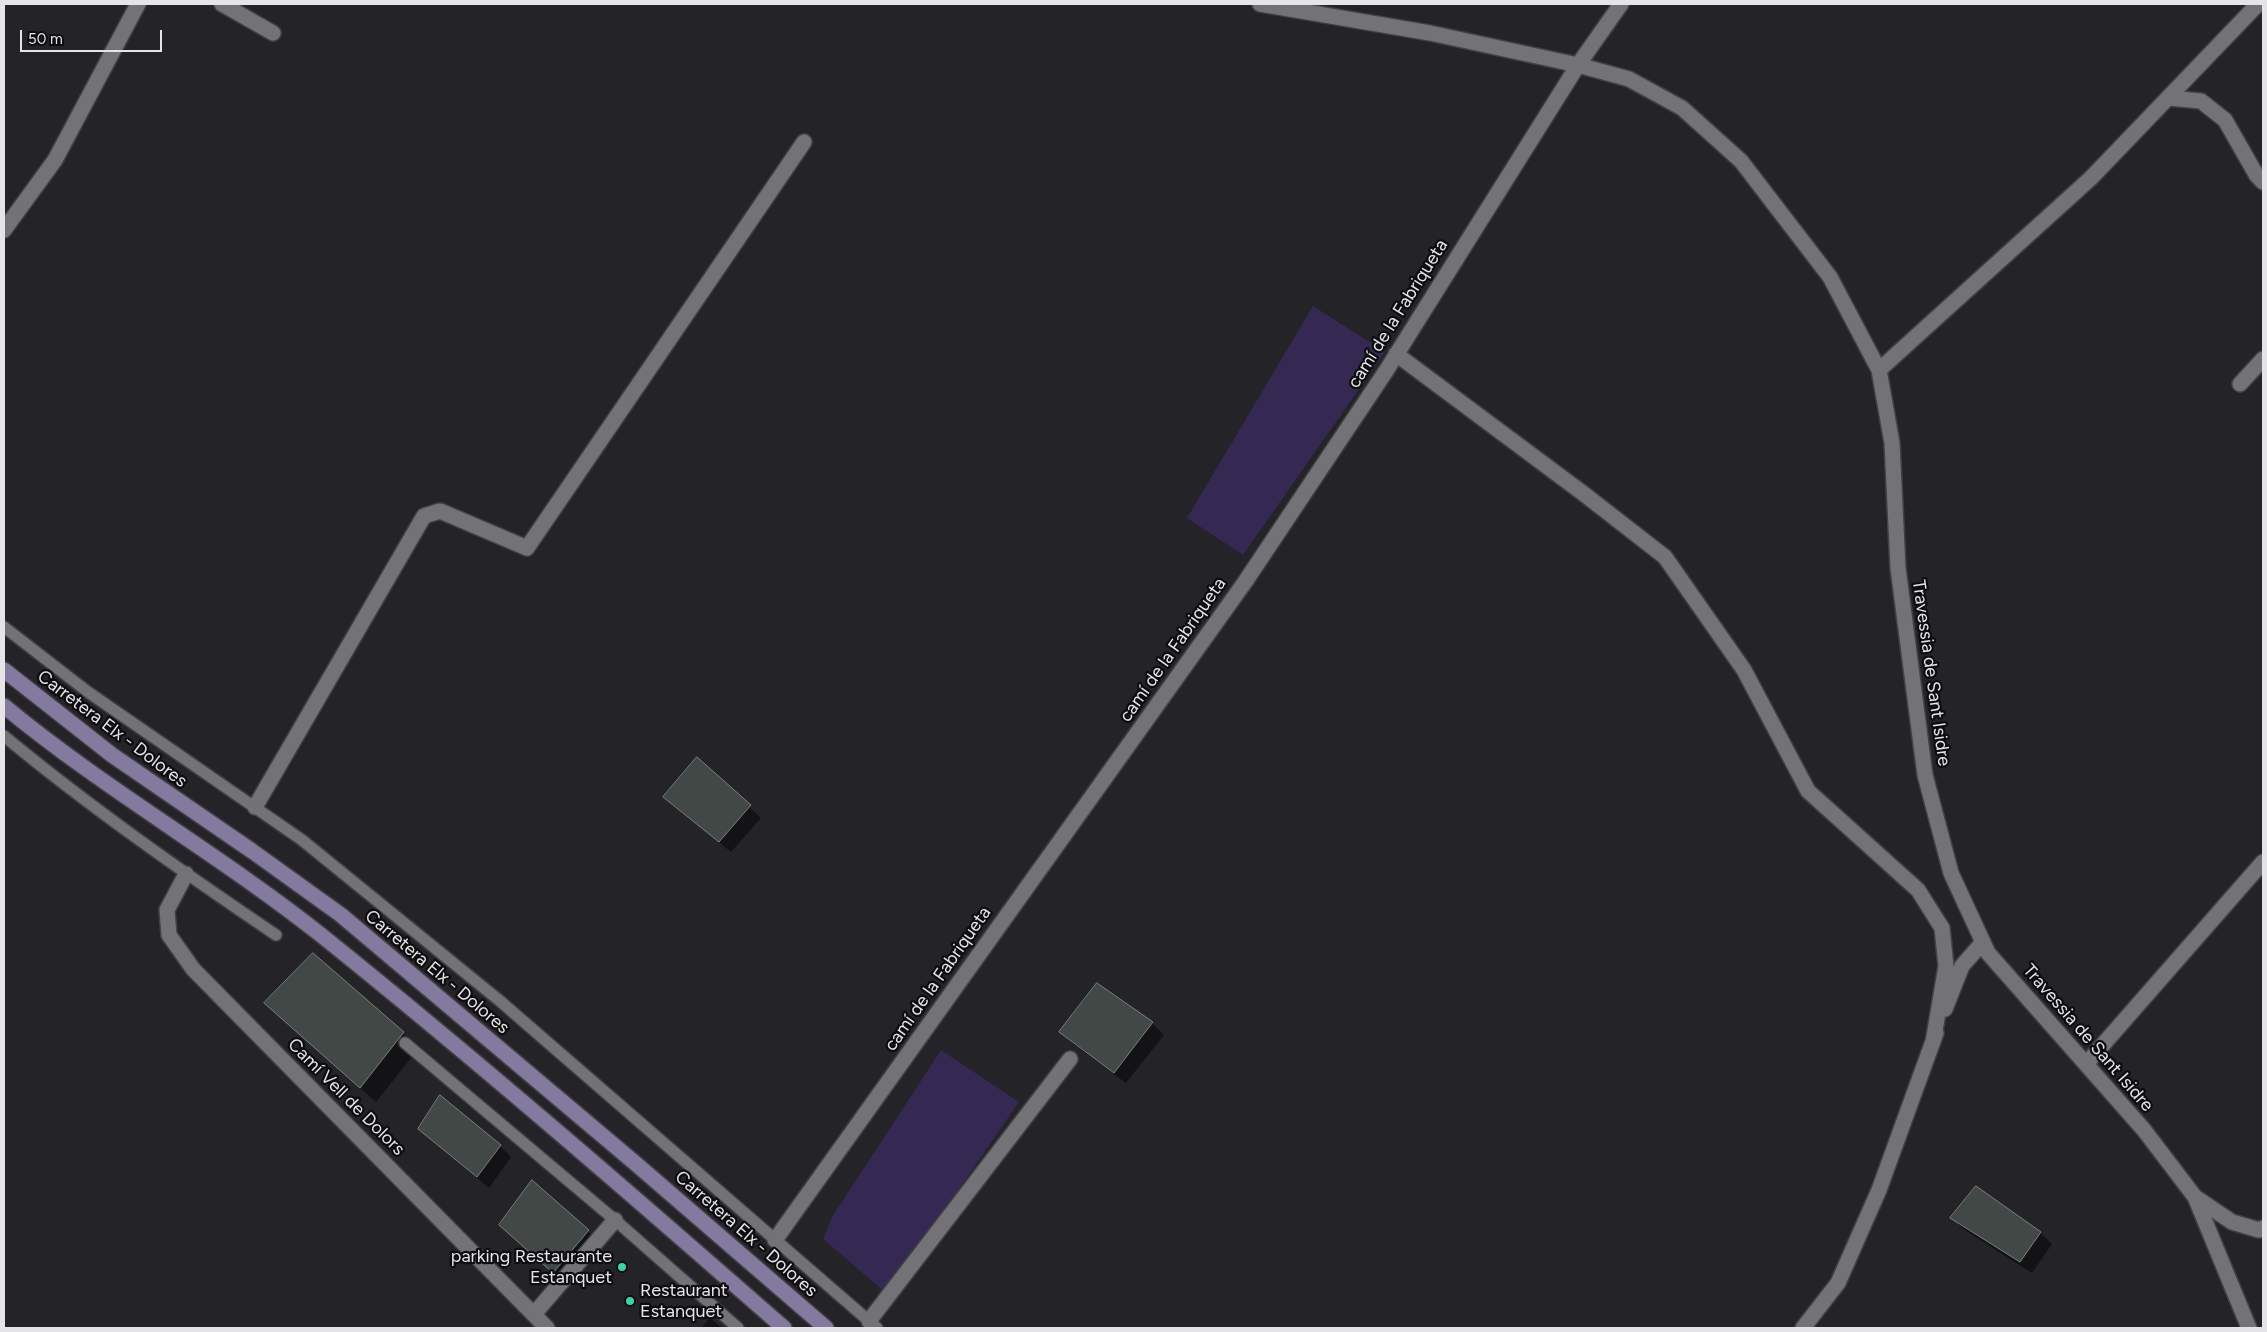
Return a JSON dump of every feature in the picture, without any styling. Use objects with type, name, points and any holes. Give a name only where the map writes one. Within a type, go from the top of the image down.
[{"type":"main road","name":"Carretera Elx - Dolores","points":[[4,670],[112,755],[341,915],[636,1163],[826,1328]]},
{"type":"main road","points":[[4,706],[94,776],[245,880],[321,936],[609,1176],[784,1328]]},
{"type":"street","points":[[4,230],[54,160],[138,4]]},
{"type":"street","points":[[222,4],[273,33]]},
{"type":"street","name":"Travessia de Sant Isidre","points":[[1260,4],[1430,33],[1578,65],[1629,79],[1682,108],[1741,161],[1830,277],[1879,370],[1892,443],[1898,568],[1925,775],[1951,873],[1988,953],[2144,1130],[2195,1197],[2249,1328]]},
{"type":"street","name":"camí de la Fabriqueta","points":[[775,1240],[1244,582],[1396,354],[1578,65],[1620,4]]},
{"type":"street","points":[[1879,370],[2091,178],[2258,4]]},
{"type":"street","points":[[2168,98],[2201,101],[2225,120],[2257,176],[2263,182]]},
{"type":"street","points":[[254,807],[424,516],[440,511],[527,548],[804,142]]},
{"type":"street","points":[[1396,354],[1584,494],[1664,557],[1744,670],[1808,791],[1918,890],[1942,928],[1946,966],[1933,1042]]},
{"type":"street","points":[[2240,384],[2263,359]]},
{"type":"street","points":[[2086,1064],[2263,862]]},
{"type":"street","name":"Camí Vell de Dolors","points":[[186,874],[167,910],[170,935],[194,969],[547,1328]]},
{"type":"street","points":[[1803,1328],[1838,1283],[1879,1190],[1962,966],[1983,942]]},
{"type":"street","points":[[873,1325],[1070,1058]]},
{"type":"street","points":[[2195,1197],[2232,1222],[2259,1230],[2263,1228]]},
{"type":"street","points":[[534,1314],[616,1220]]},
{"type":"lane","points":[[4,627],[88,692],[302,840],[500,1002],[873,1325]]},
{"type":"lane","points":[[4,736],[61,783],[186,874],[276,936]]},
{"type":"lane","points":[[404,1043],[616,1220],[738,1328]]},
{"type":"shaded area","points":[[1313,306],[1385,352],[1243,555],[1187,518]]},
{"type":"shaded area","points":[[941,1050],[1019,1102],[887,1294],[823,1239],[832,1217]]},
{"type":"building","points":[[697,757],[751,805],[719,842],[663,797]]},
{"type":"building","points":[[313,953],[404,1032],[360,1088],[264,1003]]},
{"type":"building","points":[[1097,983],[1153,1022],[1114,1073],[1059,1032]]},
{"type":"building","points":[[440,1095],[501,1145],[477,1177],[418,1129]]},
{"type":"building","points":[[532,1180],[589,1230],[553,1273],[499,1225]]},
{"type":"building","points":[[1976,1186],[2041,1232],[2020,1262],[1950,1218]]},
{"type":"place","name":"parking Restaurante Estanquet","points":[[622,1267]]},
{"type":"place","name":"Restaurant Estanquet","points":[[630,1301]]}]
